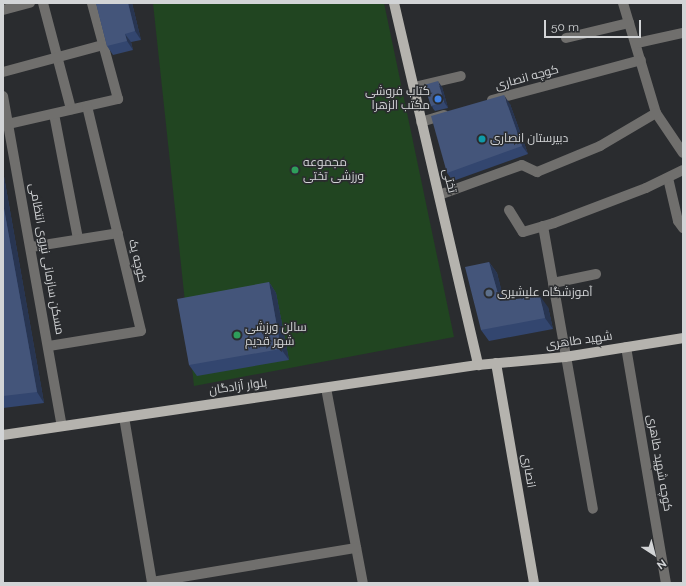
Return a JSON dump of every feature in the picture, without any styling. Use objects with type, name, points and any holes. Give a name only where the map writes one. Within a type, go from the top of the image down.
[{"type":"main road","name":"تختی","points":[[394,3],[478,365]]},
{"type":"main road","name":"شهید طاهری","points":[[478,365],[565,357],[683,338]]},
{"type":"main road","name":"انصاری","points":[[496,363],[534,583]]},
{"type":"main road","name":"بلوار آزادگان","points":[[3,436],[478,365]]},
{"type":"street","points":[[3,10],[30,3]]},
{"type":"street","points":[[43,3],[71,110]]},
{"type":"street","points":[[8,124],[118,99],[92,3]]},
{"type":"street","points":[[623,3],[637,43],[656,113],[683,153]]},
{"type":"street","points":[[566,38],[629,23]]},
{"type":"street","points":[[637,43],[683,33]]},
{"type":"street","points":[[3,72],[103,45]]},
{"type":"street","name":"کوچه انصاری","points":[[484,103],[641,60]]},
{"type":"street","points":[[414,87],[461,76]]},
{"type":"street","name":"مسکن سازمانی نیروی انتظامی","points":[[3,96],[49,346],[62,426]]},
{"type":"street","name":"کوچه یک","points":[[49,346],[141,331],[87,106]]},
{"type":"street","points":[[421,122],[456,111]]},
{"type":"street","points":[[439,195],[522,165],[537,172],[600,146],[656,113]]},
{"type":"street","points":[[54,114],[78,240]]},
{"type":"street","points":[[509,210],[523,232],[543,226],[668,178],[683,170]]},
{"type":"street","points":[[668,178],[678,221],[683,228]]},
{"type":"street","points":[[543,226],[593,509]]},
{"type":"street","points":[[31,247],[118,233]]},
{"type":"street","points":[[553,283],[596,274]]},
{"type":"street","name":"کوچه شهید طاهری","points":[[626,347],[666,583]]},
{"type":"street","points":[[326,388],[363,583]]},
{"type":"street","points":[[124,417],[152,582],[356,548]]},
{"type":"green space","name":"مجموعه ورزشی تختی","points":[[153,3],[384,3],[454,337],[194,386]]},
{"type":"building","points":[[96,3],[128,3],[135,31],[125,34],[127,41],[107,46]]},
{"type":"building","points":[[438,81],[444,102],[431,106],[424,85]]},
{"type":"building","name":"دبیرستان انصاری","points":[[504,95],[522,146],[447,173],[431,116]]},
{"type":"building","points":[[3,203],[37,392],[3,396]]},
{"type":"building","name":"آموزشگاه علیشیری","points":[[489,262],[500,301],[540,296],[545,318],[481,330],[465,267]]},
{"type":"building","name":"سالن ورزشی شهر قدیم","points":[[269,282],[281,349],[189,365],[177,299]]},
{"type":"place","name":"کتاب فروشی مکتب الزهرا","points":[[438,99]]},
{"type":"place","name":"دبیرستان انصاری","points":[[482,139]]},
{"type":"place","name":"مجموعه ورزشی تختی","points":[[295,170]]},
{"type":"place","name":"آموزشگاه علیشیری","points":[[489,293]]},
{"type":"place","name":"سالن ورزشی شهر قدیم","points":[[237,335]]}]
